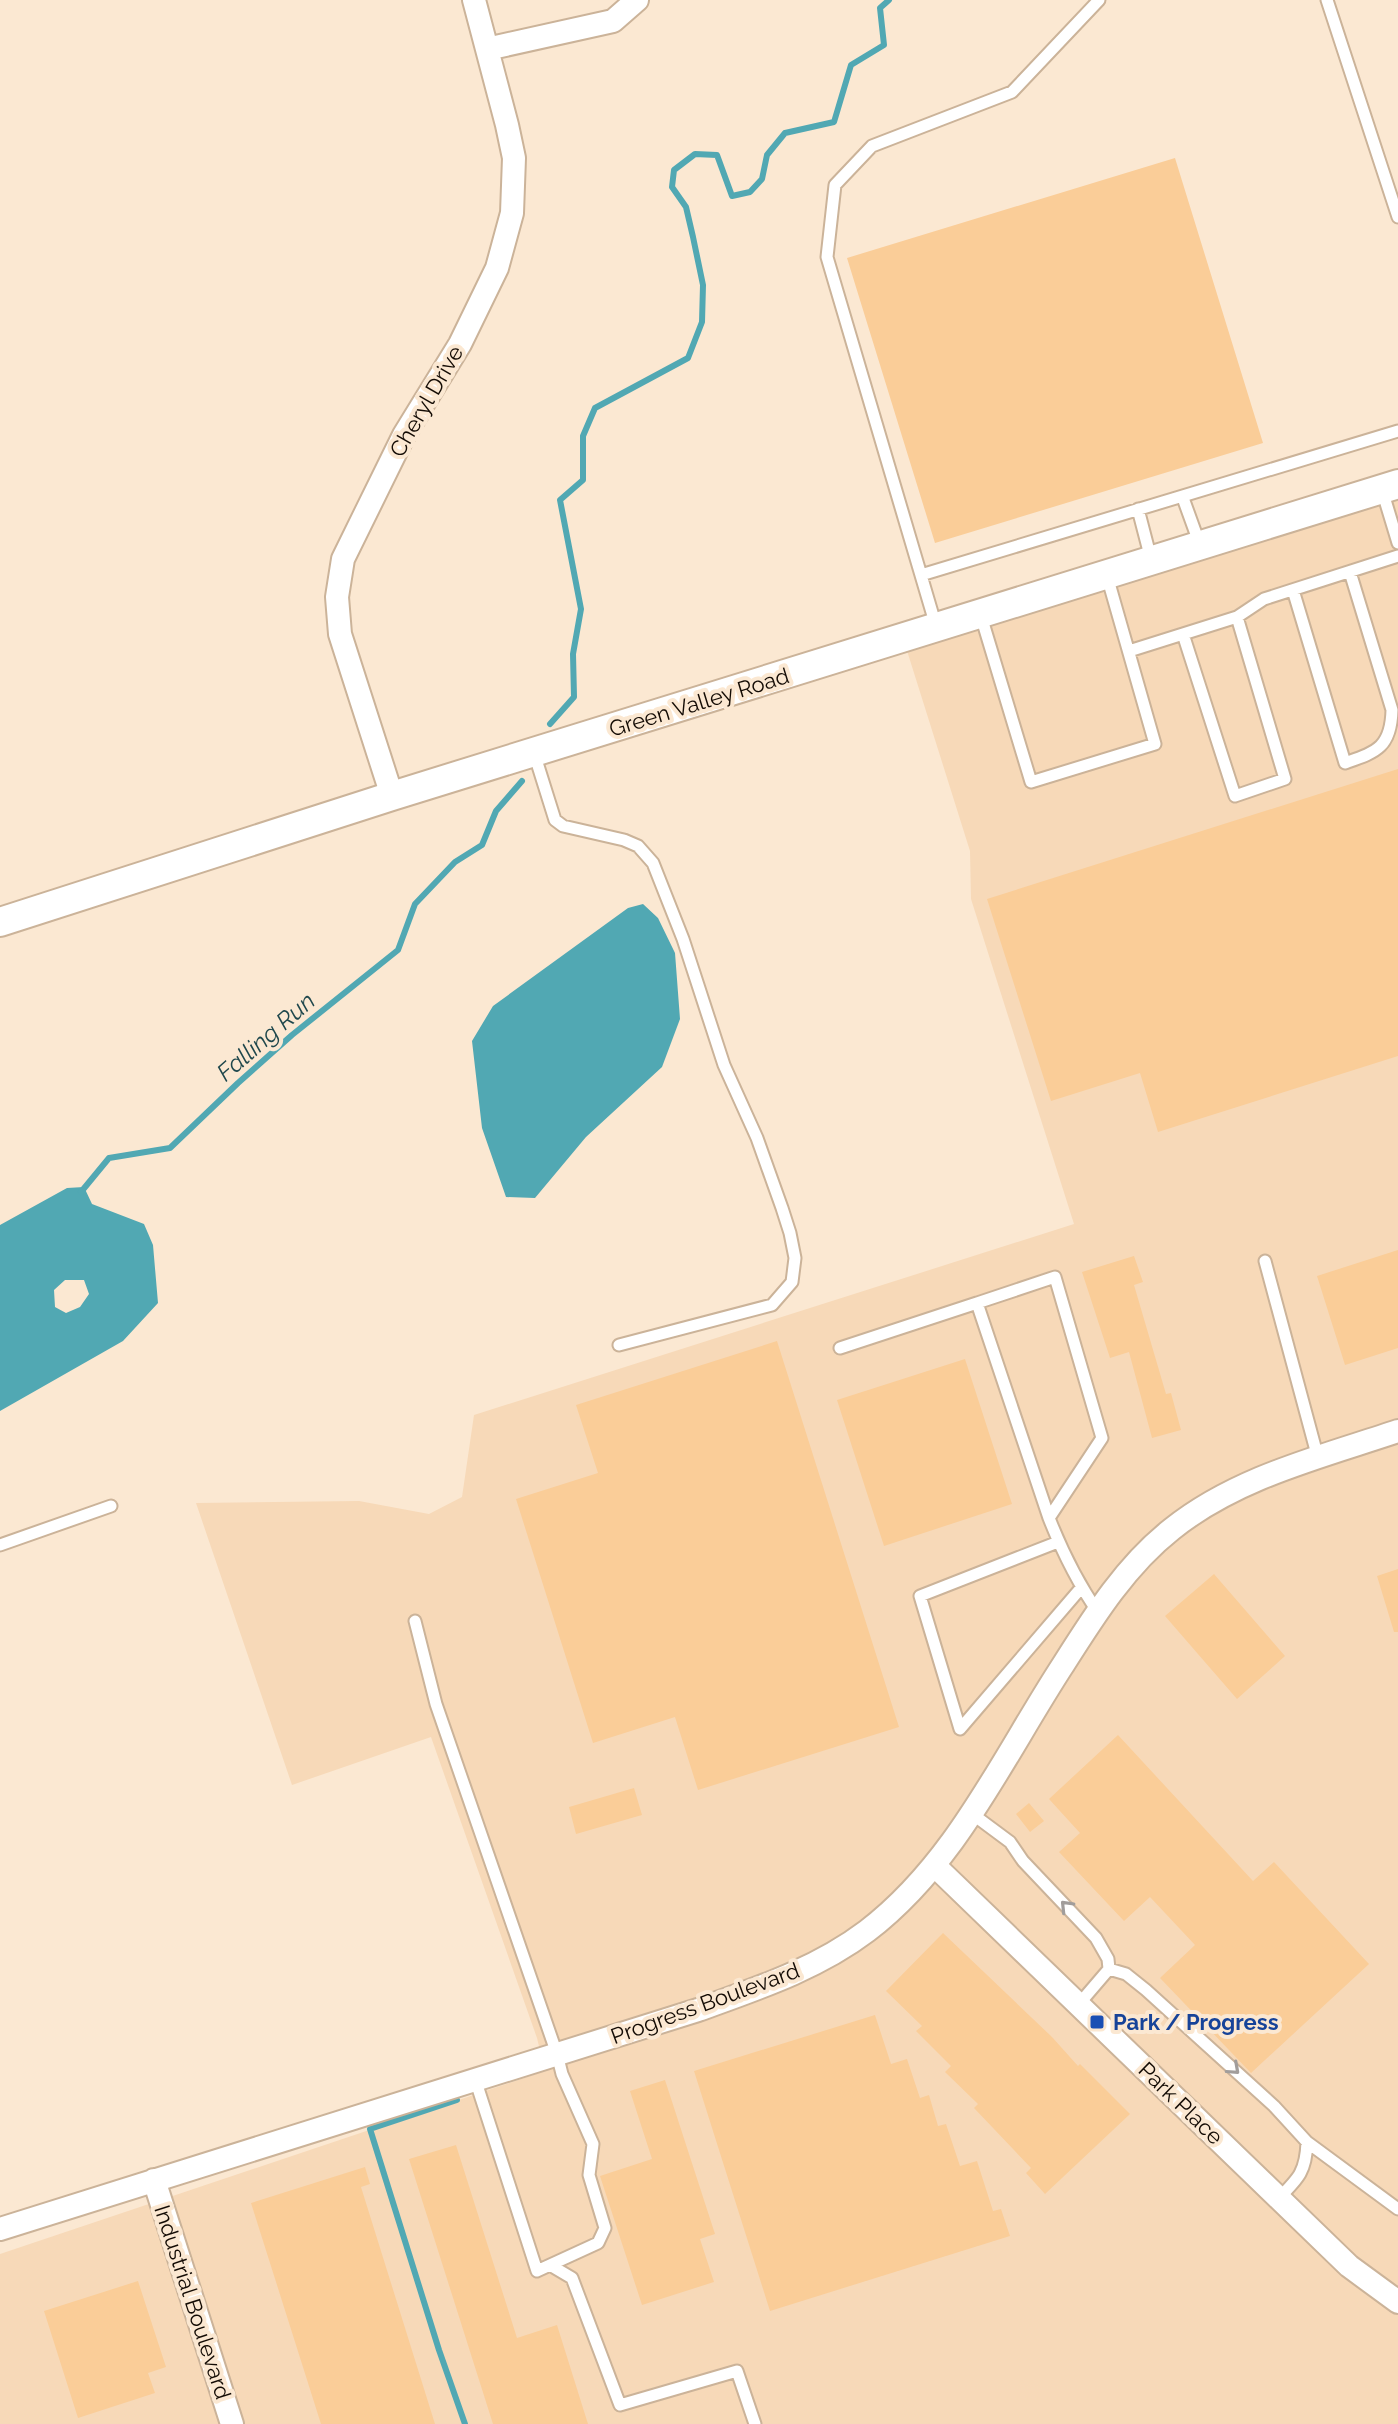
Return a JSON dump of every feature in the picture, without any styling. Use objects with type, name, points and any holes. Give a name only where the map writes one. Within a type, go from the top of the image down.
[{"type":"street","name":"Cheryl Drive","points":[[392,796],[340,634],[337,597],[343,559],[404,435],[460,344],[497,268],[512,213],[514,158],[474,0]]},
{"type":"street","points":[[487,49],[613,21],[637,0]]},
{"type":"street","name":"Green Valley Road","points":[[0,922],[392,796],[1390,487]]},
{"type":"street","name":"Progress Boulevard","points":[[0,2229],[726,2000],[811,1965],[865,1932],[910,1892],[934,1865],[971,1813],[1098,1612],[1126,1574],[1172,1528],[1226,1494],[1284,1469],[1398,1431]]},
{"type":"street","name":"Park Place","points":[[934,1865],[1349,2266],[1398,2302]]},
{"type":"street","name":"Industrial Boulevard","points":[[154,2180],[232,2424]]},
{"type":"lane","points":[[936,628],[827,257],[835,185],[872,146],[1012,92],[1099,0]]},
{"type":"lane","points":[[1327,0],[1398,217]]},
{"type":"lane","points":[[921,575],[1398,431]]},
{"type":"lane","points":[[1390,487],[1398,543]]},
{"type":"lane","points":[[1183,498],[1200,545]]},
{"type":"lane","points":[[1138,509],[1152,562]]},
{"type":"lane","points":[[1129,651],[1237,617],[1264,599],[1398,556]]},
{"type":"lane","points":[[1293,590],[1345,763],[1375,752],[1383,743],[1392,710],[1350,572]]},
{"type":"lane","points":[[981,614],[1031,782],[1155,744],[1107,575]]},
{"type":"lane","points":[[1183,634],[1235,796],[1285,779],[1237,617]]},
{"type":"lane","points":[[534,752],[555,820],[563,826],[638,846],[653,863],[683,939],[724,1065],[757,1138],[790,1233],[795,1258],[792,1282],[772,1305],[619,1345]]},
{"type":"lane","points":[[1265,1261],[1318,1458]]},
{"type":"lane","points":[[840,1348],[1055,1277],[1102,1438],[1049,1518]]},
{"type":"lane","points":[[977,1303],[1058,1542],[1081,1588],[1098,1612]]},
{"type":"lane","points":[[0,1545],[111,1506]]},
{"type":"lane","points":[[1058,1542],[920,1596],[960,1729],[1081,1588]]},
{"type":"lane","points":[[415,1621],[436,1704],[562,2074],[593,2144],[589,2175],[605,2228],[598,2243],[537,2271],[475,2079]]},
{"type":"lane","points":[[971,1813],[1010,1842],[1023,1861],[1096,1938],[1108,1959],[1109,1969],[1079,2004]]},
{"type":"lane","points":[[1109,1969],[1126,1974],[1146,1990],[1274,2106],[1307,2142],[1398,2209]]},
{"type":"lane","points":[[1279,2198],[1299,2178],[1306,2162],[1307,2142]]},
{"type":"lane","points":[[550,2265],[572,2278],[620,2405],[737,2371],[755,2424]]},
{"type":"shaded area","points":[[1398,484],[1398,2424],[0,2424],[0,2254],[545,2071],[537,2038],[431,1737],[292,1785],[196,1503],[359,1501],[429,1514],[462,1497],[474,1415],[1074,1224],[971,899],[970,851],[903,638]]},
{"type":"water","points":[[643,904],[658,918],[675,953],[680,1019],[662,1067],[586,1137],[535,1198],[506,1197],[482,1128],[472,1041],[493,1006],[628,908]]},
{"type":"water","points":[[84,1187],[92,1204],[144,1224],[153,1245],[158,1303],[123,1341],[0,1411],[0,1225],[67,1188]],"holes":[[[65,1280],[84,1280],[89,1294],[80,1307],[66,1313],[55,1307],[54,1290]]]},
{"type":"building","points":[[1175,158],[1263,443],[935,543],[847,258]]},
{"type":"building","points":[[1398,769],[1398,1056],[1158,1132],[1140,1073],[1051,1101],[987,899]]},
{"type":"building","points":[[1398,1250],[1398,1348],[1345,1365],[1317,1276]]},
{"type":"building","points":[[1134,1256],[1143,1282],[1134,1285],[1166,1394],[1171,1393],[1181,1430],[1152,1438],[1129,1352],[1110,1358],[1082,1272]]},
{"type":"building","points":[[777,1341],[899,1727],[698,1790],[675,1717],[593,1743],[516,1499],[598,1473],[576,1405]]},
{"type":"building","points":[[965,1359],[1012,1504],[884,1546],[837,1400]]},
{"type":"building","points":[[1398,1569],[1398,1632],[1394,1632],[1377,1576]]},
{"type":"building","points":[[1214,1574],[1285,1656],[1237,1699],[1165,1616]]},
{"type":"building","points":[[1118,1735],[1253,1881],[1274,1862],[1369,1964],[1251,2073],[1160,1978],[1195,1945],[1150,1897],[1124,1921],[1059,1852],[1080,1833],[1049,1799]]},
{"type":"building","points":[[634,1788],[642,1815],[576,1834],[569,1807]]},
{"type":"building","points":[[1029,1803],[1044,1821],[1030,1832],[1016,1814]]},
{"type":"building","points":[[943,1933],[1130,2114],[1045,2194],[1026,2173],[1031,2168],[974,2108],[978,2104],[945,2072],[951,2066],[916,2031],[922,2026],[886,1991]]},
{"type":"building","points":[[875,2015],[891,2064],[907,2059],[920,2098],[929,2095],[938,2126],[946,2124],[960,2166],[977,2161],[993,2211],[1001,2209],[1010,2236],[770,2311],[694,2071]]},
{"type":"building","points":[[665,2080],[715,2234],[700,2239],[714,2282],[642,2305],[600,2176],[652,2159],[630,2091]]},
{"type":"building","points":[[456,2145],[517,2338],[557,2325],[588,2424],[493,2424],[409,2159]]},
{"type":"building","points":[[365,2167],[370,2184],[361,2187],[435,2424],[321,2424],[251,2203]]},
{"type":"building","points":[[138,2281],[166,2367],[148,2373],[155,2393],[78,2418],[44,2311]]},
{"type":"waterway","name":"Falling Run","points":[[550,724],[574,697],[573,654],[581,609],[560,500],[583,480],[583,436],[595,408],[688,358],[702,322],[703,285],[686,207],[672,187],[674,170],[695,154],[717,155],[732,196],[750,192],[762,179],[767,155],[785,133],[834,122],[851,65],[884,45],[880,8],[889,0]]},
{"type":"waterway","name":"Falling Run","points":[[81,1192],[109,1158],[170,1148],[292,1035],[398,950],[415,904],[455,862],[482,845],[496,811],[522,781]]},
{"type":"waterway","points":[[457,2100],[370,2129],[465,2424]]},
{"type":"place","name":"Park / Progress","points":[[1097,2022]]}]
